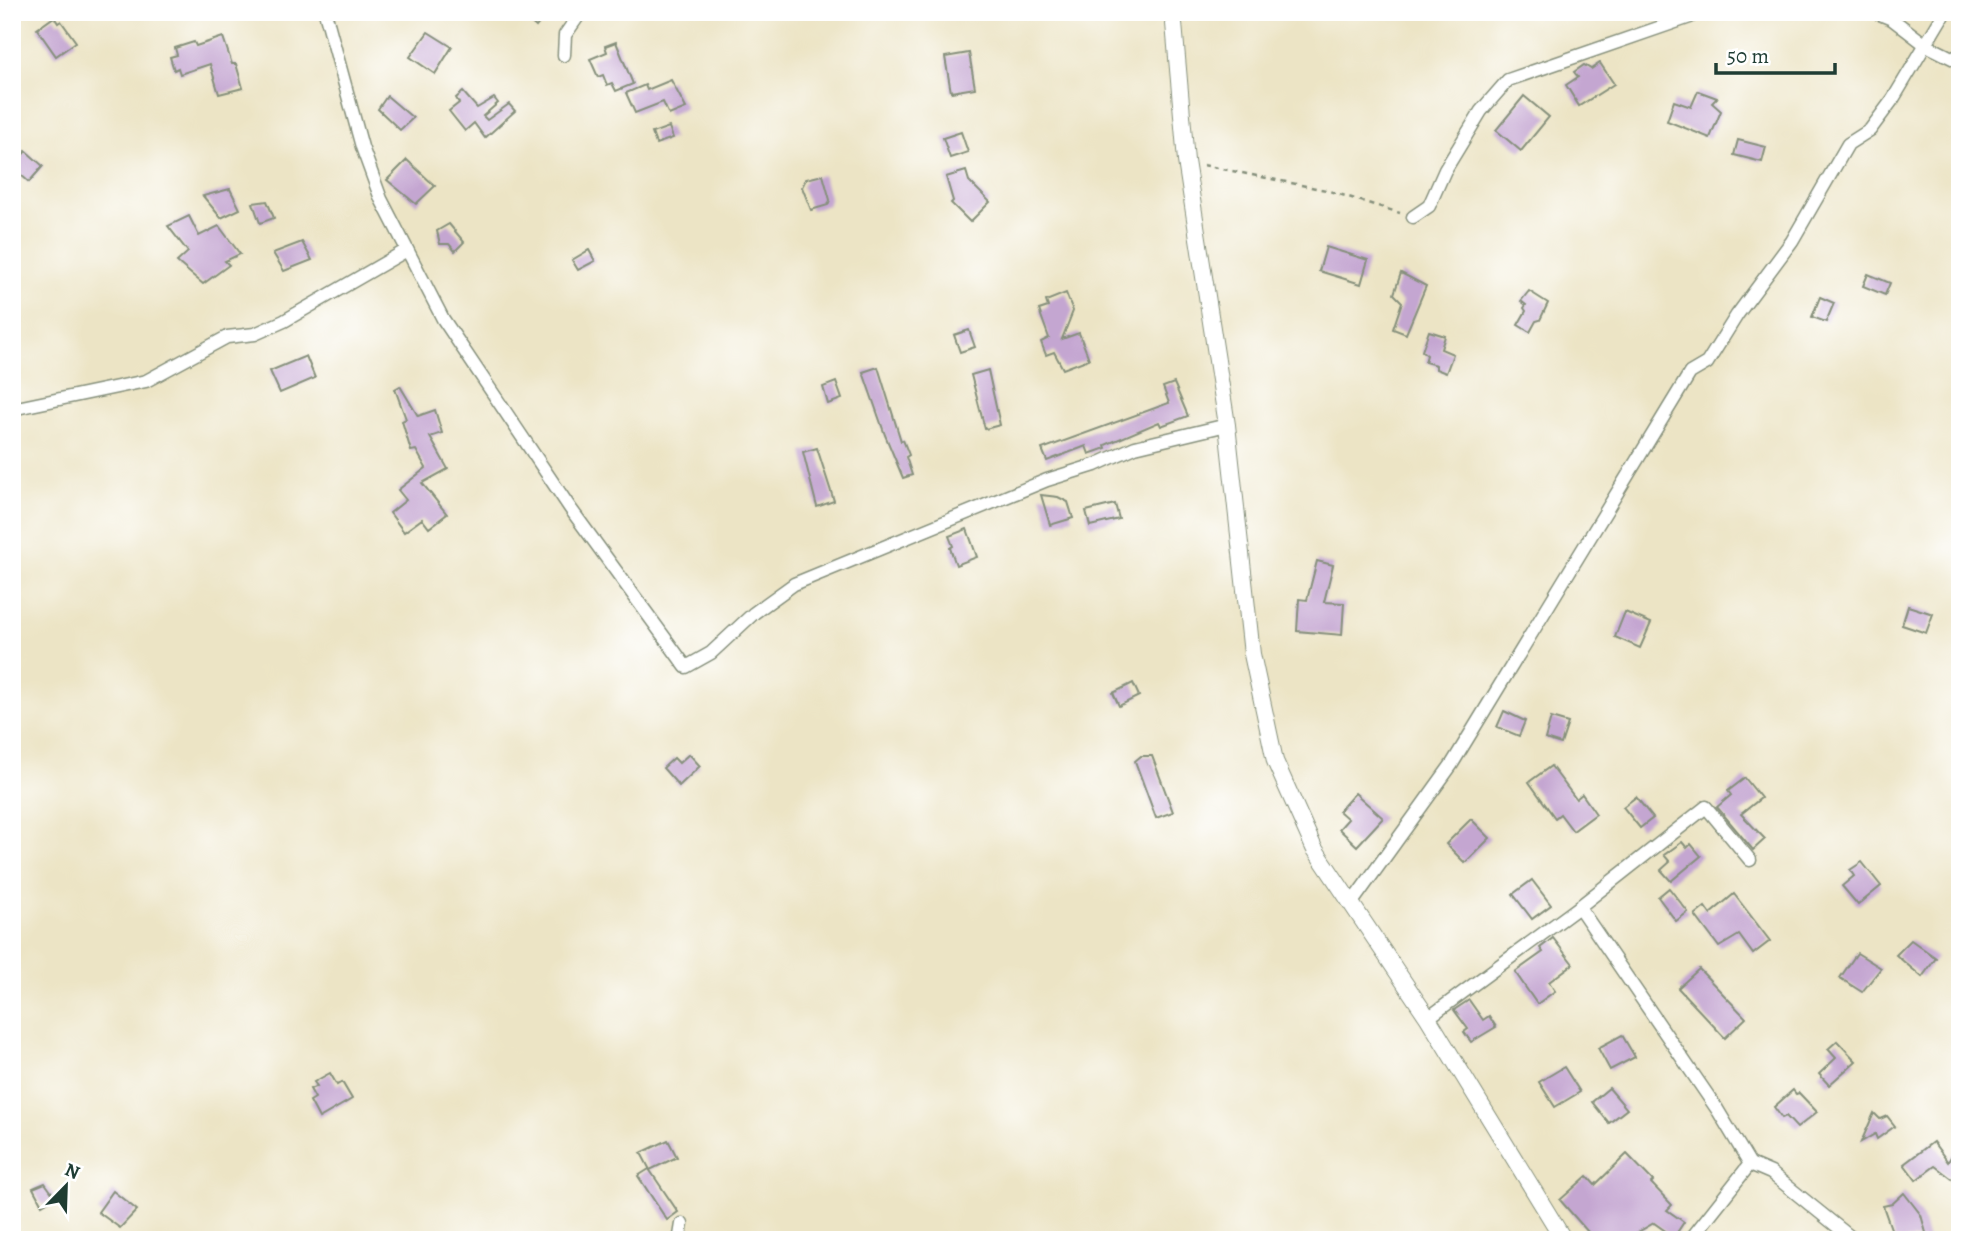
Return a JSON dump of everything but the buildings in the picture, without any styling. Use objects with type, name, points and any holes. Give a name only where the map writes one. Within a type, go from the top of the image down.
[{"type":"street","points":[[325,12],[362,147],[381,199],[443,319],[570,508],[686,667],[711,653],[754,613],[794,584],[1047,480],[1095,465],[1135,447],[1227,425]]},
{"type":"street","points":[[564,55],[565,35],[581,12]]},
{"type":"street","points":[[1173,12],[1186,161],[1227,425],[1252,654],[1275,761],[1314,848],[1428,1017],[1564,1240]]},
{"type":"street","points":[[1413,216],[1429,206],[1444,170],[1480,111],[1508,80],[1690,17],[1695,12]]},
{"type":"street","points":[[1875,12],[1892,19],[1926,45],[1960,62]]},
{"type":"street","points":[[1351,904],[1452,764],[1690,373],[1707,363],[1737,315],[1792,242],[1848,144],[1870,130],[1893,99],[1945,12]]},
{"type":"street","points":[[12,409],[146,381],[227,337],[255,334],[284,321],[407,250]]},
{"type":"street","points":[[1428,1017],[1579,907],[1706,807],[1750,860]]},
{"type":"street","points":[[1579,907],[1717,1109],[1750,1164],[1771,1173],[1854,1240]]},
{"type":"street","points":[[1690,1240],[1750,1164]]},
{"type":"street","points":[[677,1240],[682,1224]]},
{"type":"path","points":[[1186,161],[1326,190],[1413,216]]}]
